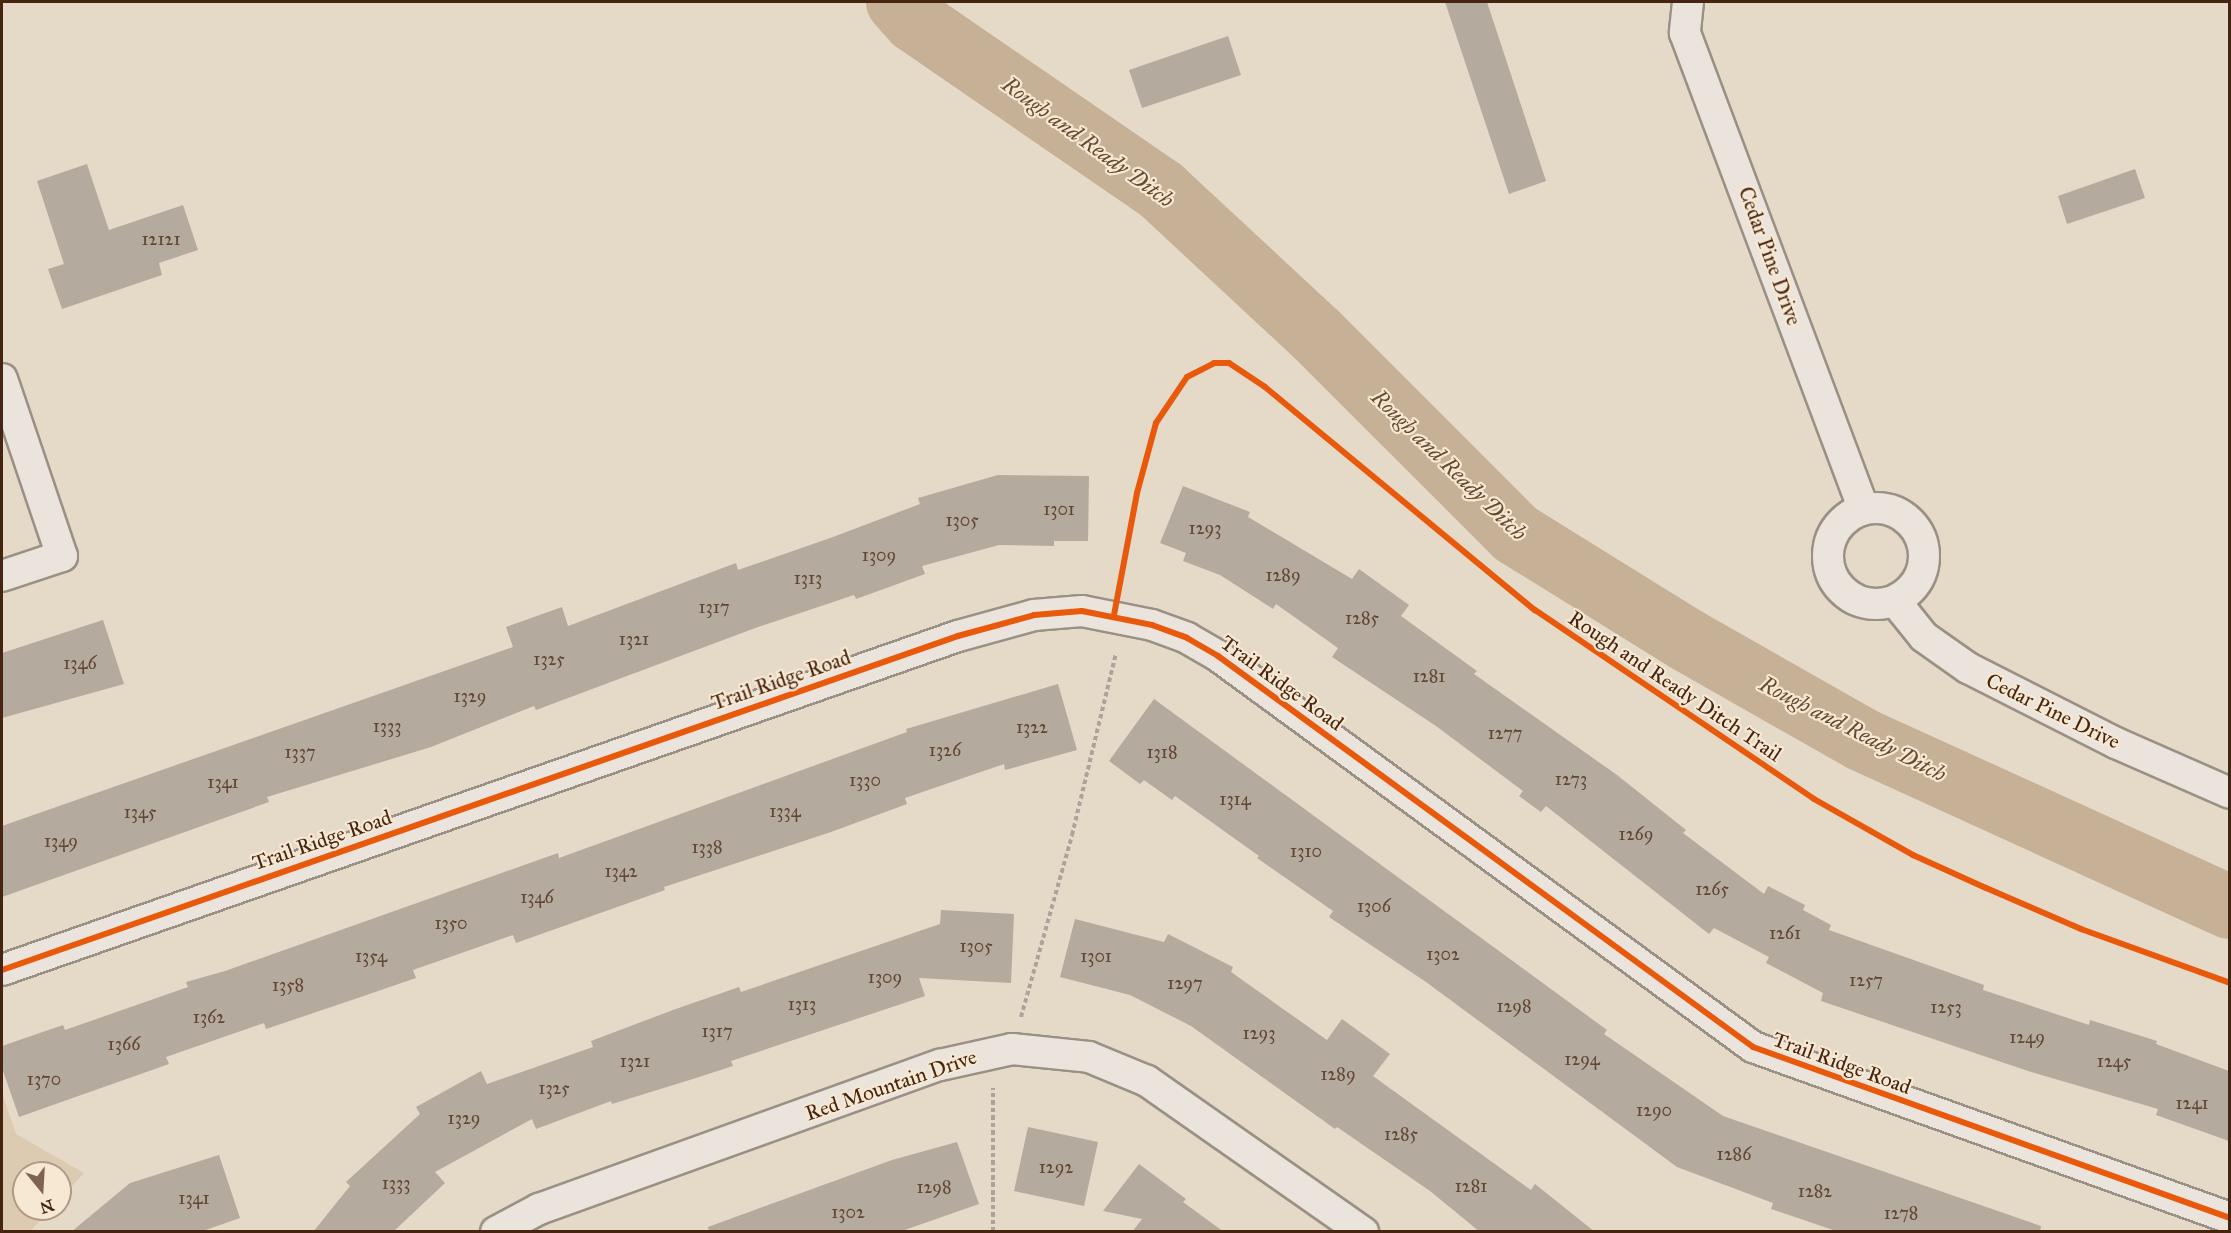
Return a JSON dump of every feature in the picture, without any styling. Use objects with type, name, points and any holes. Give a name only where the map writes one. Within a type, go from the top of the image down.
[{"type":"street","name":"Cedar Pine Drive","points":[[1688,2],[1685,33],[1864,510]]},
{"type":"street","points":[[2,379],[62,556],[2,576]]},
{"type":"street","points":[[1880,508],[1909,520],[1925,549],[1919,580],[1895,601],[1864,604],[1838,586],[1830,572],[1830,541],[1849,516],[1864,510],[1880,508]]},
{"type":"street","name":"Cedar Pine Drive","points":[[1895,601],[1924,637],[1968,668],[2116,743],[2229,793]]},
{"type":"street","name":"Trail Ridge Road","points":[[2,970],[958,636],[1051,612],[1123,617],[1187,638],[1218,656],[1753,1047],[2229,1218]]},
{"type":"street","name":"Red Mountain Drive","points":[[496,1232],[562,1201],[940,1065],[1002,1050],[1089,1057],[1147,1081],[1363,1232]]},
{"type":"path","points":[[993,1232],[1002,1050],[1100,729],[1123,617]]},
{"type":"shaded area","points":[[2,1093],[16,1134],[63,1161],[12,1161],[12,1221],[40,1221],[30,1231],[2,1231]]},
{"type":"shaded area","points":[[72,1166],[84,1173],[72,1186]]},
{"type":"building","points":[[1445,2],[1487,2],[1546,181],[1509,194]]},
{"type":"building","points":[[1228,36],[1241,75],[1142,108],[1129,70]]},
{"type":"building","points":[[87,164],[109,230],[183,205],[198,250],[159,263],[162,275],[62,309],[48,269],[64,264],[37,181]]},
{"type":"building","points":[[2135,169],[2145,198],[2067,224],[2058,196]]},
{"type":"building","points":[[998,475],[1089,476],[1088,541],[1054,541],[1054,546],[999,545],[922,566],[925,574],[856,599],[854,595],[758,627],[536,710],[534,706],[431,747],[267,797],[269,802],[2,897],[2,826],[513,647],[506,627],[562,607],[568,626],[736,563],[738,570],[833,537],[920,504],[918,498]]},
{"type":"building","points":[[1183,486],[1250,512],[1248,517],[1352,579],[1359,569],[1409,605],[1401,616],[1477,671],[1474,674],[1617,775],[1686,830],[1683,833],[1764,894],[1768,886],[1805,905],[1803,910],[1831,925],[1829,930],[1984,985],[1983,990],[2089,1025],[2090,1020],[2157,1041],[2156,1044],[2229,1071],[2229,1141],[2156,1115],[2158,1109],[2028,1071],[1821,1001],[1823,993],[1766,963],[1769,957],[1714,928],[1709,934],[1546,806],[1541,812],[1519,796],[1523,791],[1436,726],[1332,657],[1338,648],[1276,604],[1273,609],[1220,575],[1183,561],[1186,553],[1160,543]]},
{"type":"building","points":[[103,620],[124,684],[2,718],[2,653]]},
{"type":"building","points":[[1058,684],[1077,750],[1005,770],[1004,764],[905,798],[907,804],[831,832],[664,887],[665,890],[516,943],[513,935],[413,970],[416,978],[266,1029],[264,1023],[166,1057],[169,1064],[19,1117],[2,1068],[2,1046],[63,1025],[65,1030],[188,987],[186,982],[225,971],[558,853],[559,858],[907,732],[906,729]]},
{"type":"building","points":[[1154,699],[1607,1030],[1604,1034],[1723,1116],[2041,1226],[2040,1232],[1839,1232],[1771,1209],[1773,1203],[1677,1167],[1426,982],[1329,917],[1333,911],[1257,858],[1259,856],[1175,796],[1172,800],[1144,780],[1140,784],[1109,761]]},
{"type":"building","points":[[941,910],[1014,914],[1011,983],[919,978],[925,996],[731,1061],[733,1066],[612,1104],[611,1101],[536,1129],[532,1119],[435,1172],[445,1183],[393,1232],[313,1232],[350,1186],[346,1182],[420,1114],[416,1107],[481,1071],[487,1084],[593,1047],[591,1041],[673,1010],[739,987],[741,992],[940,924]]},
{"type":"building","points":[[1075,919],[1164,942],[1168,934],[1233,967],[1231,972],[1327,1040],[1342,1019],[1390,1054],[1373,1076],[1531,1190],[1535,1184],[1595,1232],[1480,1232],[1430,1191],[1337,1127],[1335,1129],[1191,1026],[1130,995],[1060,977]]},
{"type":"building","points":[[1028,1127],[1098,1142],[1084,1206],[1014,1191]]},
{"type":"building","points":[[957,1142],[979,1204],[899,1232],[709,1232],[708,1227],[892,1160]]},
{"type":"building","points":[[219,1155],[240,1218],[200,1232],[71,1232],[130,1183]]},
{"type":"building","points":[[1139,1164],[1186,1199],[1183,1202],[1224,1232],[1132,1232],[1142,1219],[1103,1211]]},
{"type":"waterway","name":"Rough and Ready Ditch","points":[[898,2],[915,21],[1162,191],[1315,333],[1516,534],[1687,640],[1863,740],[2230,907]]},
{"type":"cycle path","name":"Rough and Ready Ditch Trail","points":[[1114,615],[1137,493],[1156,423],[1187,377],[1214,363],[1229,363],[1265,387],[1535,610],[1814,799],[1913,855],[1986,888],[2081,929],[2230,983]]},
{"type":"cycle path","points":[[2,970],[958,636],[1034,615],[1082,611],[1152,625],[1187,638],[1218,656],[1753,1047],[2230,1218]]}]
